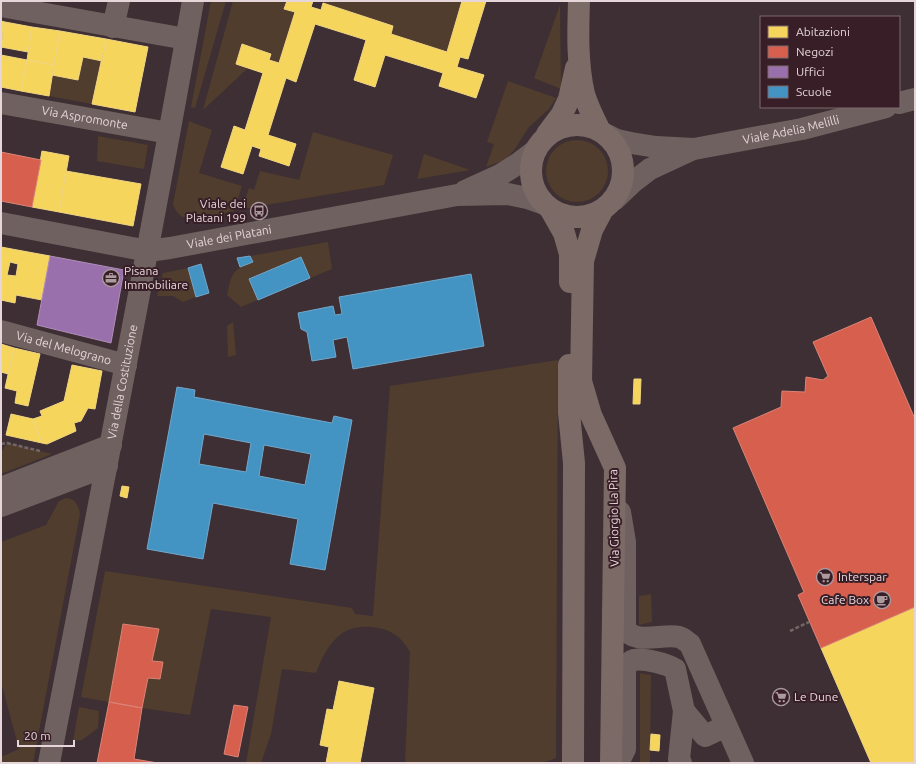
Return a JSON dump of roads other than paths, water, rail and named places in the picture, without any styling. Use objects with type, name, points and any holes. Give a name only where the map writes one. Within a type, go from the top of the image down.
[{"type":"main road","points":[[548,207],[563,216],[576,218],[590,216],[608,206],[621,187],[624,172],[622,158],[615,144],[603,132],[591,113],[584,94],[578,55],[579,1]]},
{"type":"main road","points":[[573,763],[574,463],[569,414],[570,254],[564,233],[548,207],[536,192],[531,179],[531,164],[540,144],[562,114],[569,99],[578,55]]},
{"type":"main road","points":[[540,144],[554,131],[565,126],[589,126],[603,132]]},
{"type":"main road","name":"Via Giorgio La Pira","points":[[608,206],[592,230],[583,261],[581,381],[591,415],[615,468],[616,485],[611,763]]},
{"type":"street","points":[[113,26],[119,1]]},
{"type":"street","name":"Via della Costituzione","points":[[49,763],[148,251],[193,1]]},
{"type":"street","points":[[1,6],[186,40]]},
{"type":"street","points":[[900,103],[915,99]]},
{"type":"street","name":"Via Aspromonte","points":[[1,103],[169,133]]},
{"type":"street","name":"Viale Adelia Melilli","points":[[694,149],[802,129],[882,108]]},
{"type":"street","points":[[603,132],[618,140],[631,143],[656,147],[694,149]]},
{"type":"street","points":[[457,195],[500,175],[519,163],[540,144]]},
{"type":"street","points":[[608,206],[633,182],[650,169],[694,149]]},
{"type":"street","points":[[457,195],[508,194],[527,198],[548,207]]},
{"type":"street","name":"Viale dei Platani","points":[[1,223],[148,251],[457,195]]},
{"type":"street","name":"Via del Melograno","points":[[1,331],[126,365]]},
{"type":"street","points":[[1,488],[111,445]]},
{"type":"street","points":[[1,506],[107,466]]},
{"type":"street","points":[[616,485],[625,542],[625,628],[627,632],[641,638],[679,637],[690,644],[743,763]]},
{"type":"street","points":[[618,763],[625,749],[625,668],[629,662],[641,659],[669,665],[675,669],[684,711],[679,758],[681,763]]},
{"type":"street","points":[[684,711],[705,736],[726,726]]},
{"type":"place","name":"Viale dei Platani 199","points":[[259,211]]},
{"type":"place","name":"Pisana Immobiliare","points":[[111,278]]},
{"type":"place","name":"Interspar","points":[[825,577]]},
{"type":"place","name":"Cafe Box","points":[[882,600]]},
{"type":"place","name":"Le Dune","points":[[781,697]]}]
